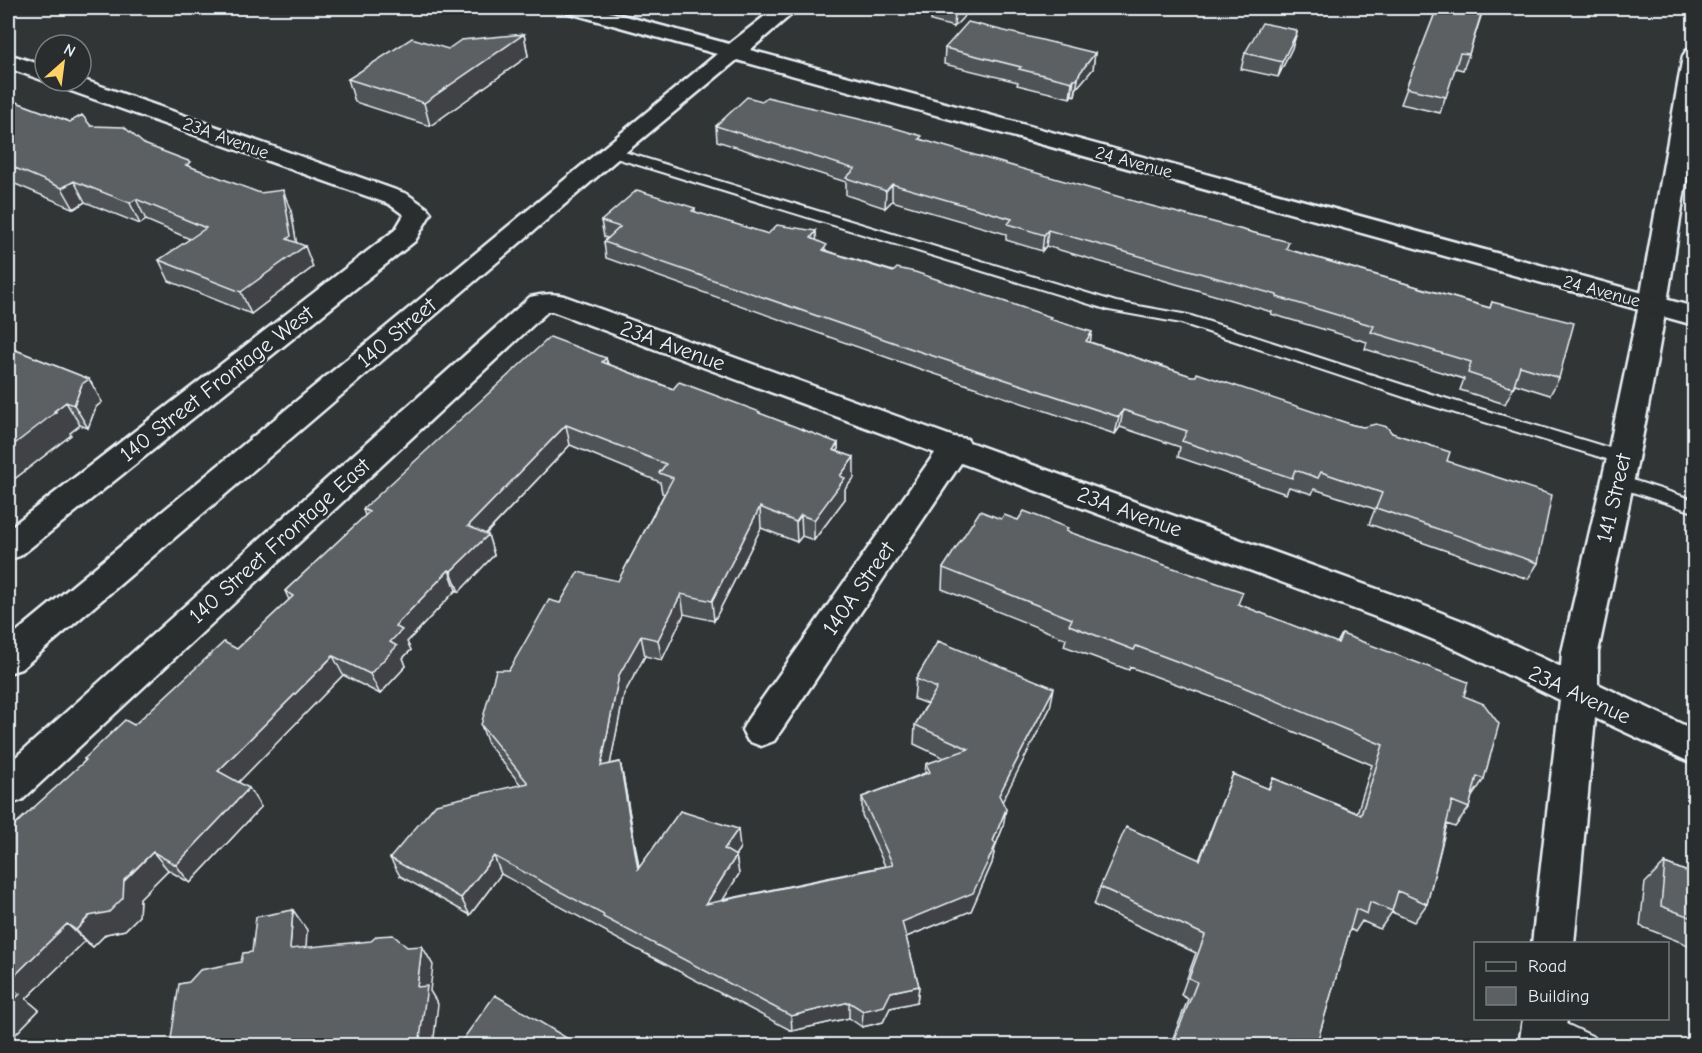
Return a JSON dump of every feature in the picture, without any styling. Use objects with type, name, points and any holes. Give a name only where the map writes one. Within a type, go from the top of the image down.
[{"type":"street","name":"24 Avenue","points":[[573,8],[1695,316]]},
{"type":"street","name":"140 Street","points":[[8,659],[611,152],[787,8]]},
{"type":"street","name":"141 Street","points":[[1553,942],[1579,693],[1580,652],[1653,305],[1695,56]]},
{"type":"street","points":[[8,61],[33,70]]},
{"type":"street","name":"23A Avenue","points":[[93,91],[398,199],[418,213]]},
{"type":"street","name":"140 Street Frontage West","points":[[8,547],[406,235],[418,213]]},
{"type":"street","name":"23A Avenue","points":[[554,302],[956,447],[1412,616],[1456,634],[1500,657],[1695,748]]},
{"type":"street","name":"140 Street Frontage East","points":[[8,788],[540,303],[554,302]]},
{"type":"street","name":"140A Street","points":[[761,730],[956,447]]},
{"type":"lane","points":[[611,152],[1114,307],[1183,318],[1425,398],[1620,469],[1695,506]]},
{"type":"lane","points":[[1543,1030],[1585,1046]]},
{"type":"building","points":[[932,8],[962,8],[955,14]]},
{"type":"building","points":[[1437,8],[1483,8],[1469,54],[1460,53],[1446,97],[1406,88]]},
{"type":"building","points":[[968,22],[1095,53],[1077,80],[1074,79],[1072,82],[945,48]]},
{"type":"building","points":[[1262,23],[1296,30],[1282,62],[1245,53]]},
{"type":"building","points":[[524,34],[424,103],[348,79],[412,38],[448,49],[461,40]]},
{"type":"building","points":[[747,97],[762,101],[767,97],[888,126],[922,136],[919,139],[1144,204],[1289,242],[1286,249],[1490,308],[1492,302],[1574,323],[1559,378],[1520,366],[1513,388],[1468,373],[1471,362],[1371,332],[1374,326],[1277,297],[1277,295],[1048,230],[1044,235],[1008,224],[1012,219],[892,184],[886,191],[846,178],[855,169],[716,126]]},
{"type":"building","points":[[8,99],[70,122],[82,115],[91,126],[124,127],[144,144],[191,162],[186,165],[260,193],[283,190],[291,236],[287,239],[305,246],[241,292],[159,260],[206,228],[136,199],[130,203],[74,181],[62,188],[8,165]]},
{"type":"building","points":[[637,190],[695,208],[692,211],[768,234],[777,225],[816,231],[811,238],[827,245],[823,250],[893,272],[897,268],[915,272],[1092,332],[1086,341],[1191,376],[1196,376],[1197,373],[1353,425],[1363,427],[1376,424],[1387,427],[1392,433],[1450,452],[1447,461],[1552,495],[1538,563],[1376,508],[1382,493],[1321,472],[1318,478],[1295,470],[1292,478],[1182,441],[1187,431],[1123,410],[1119,417],[921,352],[604,242],[620,227],[601,221]]},
{"type":"building","points":[[550,337],[606,358],[602,362],[673,389],[679,382],[760,412],[838,443],[833,450],[854,457],[840,476],[845,478],[814,520],[801,515],[796,522],[760,507],[712,601],[681,594],[658,640],[641,636],[619,675],[601,766],[620,762],[638,869],[680,811],[738,829],[724,849],[736,856],[706,904],[893,865],[862,797],[930,772],[926,764],[969,749],[915,725],[937,688],[916,679],[938,641],[1054,688],[999,795],[1006,809],[993,841],[996,844],[973,893],[902,922],[919,986],[891,992],[884,1006],[863,1011],[849,1002],[791,1016],[603,917],[604,915],[494,856],[461,898],[390,858],[436,804],[528,783],[481,725],[496,670],[509,670],[549,600],[560,603],[578,572],[618,581],[673,478],[659,473],[666,464],[566,425],[468,526],[488,535],[451,571],[449,570],[395,626],[402,630],[390,642],[397,646],[370,674],[333,656],[218,771],[249,788],[176,865],[153,852],[124,880],[123,898],[109,912],[89,916],[76,930],[67,924],[8,982],[8,873],[11,870],[8,864],[14,858],[8,854],[8,831],[86,760],[84,759],[125,720],[134,725],[224,642],[237,649],[293,596],[285,591],[369,512],[363,509]]},
{"type":"building","points":[[8,347],[89,379],[82,384],[74,405],[66,402],[8,449]]},
{"type":"building","points":[[980,511],[1001,519],[1004,515],[1018,520],[1024,511],[1068,528],[1066,531],[1243,592],[1238,604],[1338,643],[1342,634],[1468,682],[1464,696],[1484,704],[1499,724],[1484,779],[1477,776],[1469,808],[1452,801],[1427,904],[1398,891],[1392,911],[1370,902],[1367,914],[1356,909],[1316,1046],[1172,1046],[1197,982],[1189,978],[1205,935],[1100,887],[1126,827],[1200,860],[1233,774],[1269,789],[1273,778],[1361,815],[1383,745],[1224,679],[1136,646],[1134,650],[1069,625],[1072,619],[943,568]]},
{"type":"building","points":[[1665,863],[1695,875],[1695,919],[1661,906]]},
{"type":"building","points":[[293,910],[290,949],[371,941],[377,936],[393,935],[407,947],[422,946],[417,987],[427,986],[419,1046],[170,1046],[179,984],[189,982],[200,970],[241,962],[243,953],[252,952],[256,917]]},
{"type":"building","points":[[8,986],[20,994],[8,1006]]},
{"type":"building","points":[[495,995],[580,1046],[458,1046]]}]
